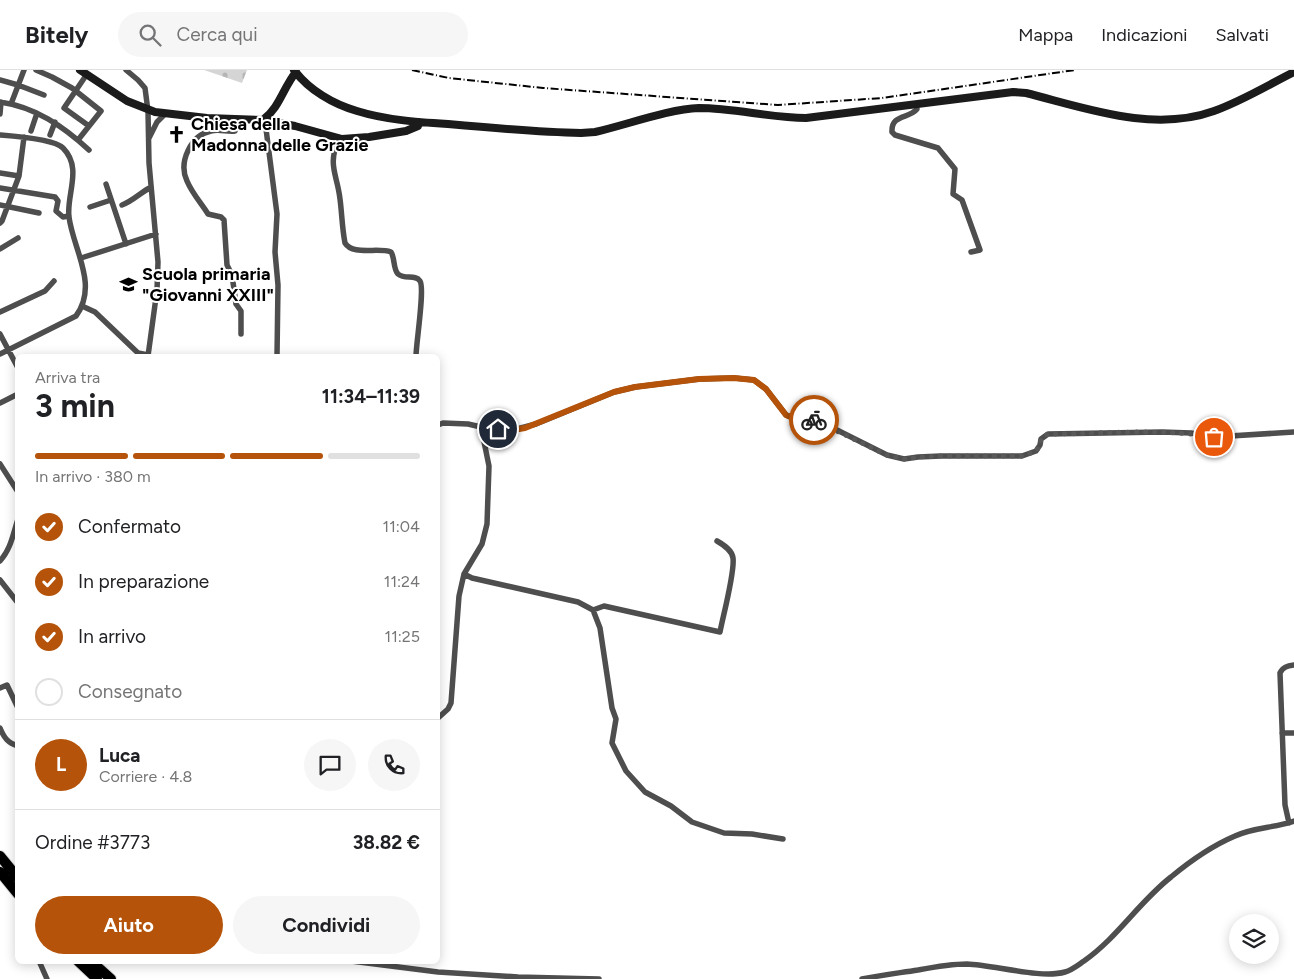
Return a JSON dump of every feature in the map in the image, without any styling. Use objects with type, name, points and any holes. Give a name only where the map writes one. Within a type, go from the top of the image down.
[{"type":"highway","points":[[0,856],[15,874]]},
{"type":"highway","points":[[0,872],[15,890]]},
{"type":"highway","points":[[81,964],[97,979]]},
{"type":"highway","points":[[94,964],[111,979]]},
{"type":"main road","points":[[265,121],[279,103],[295,71],[321,95],[356,111],[383,118],[574,133],[595,132],[699,108],[784,118],[806,118],[1013,92],[1026,93],[1107,114],[1146,118],[1180,118],[1215,110],[1294,72]]},
{"type":"main road","points":[[84,72],[127,101],[148,111],[165,114],[265,121],[295,126],[339,138],[369,137],[406,131],[418,126],[419,122]]},
{"type":"street","points":[[11,104],[24,70]]},
{"type":"street","points":[[36,70],[75,91],[101,111],[78,140]]},
{"type":"street","points":[[52,77],[55,70]]},
{"type":"street","points":[[126,70],[145,88],[148,111],[150,187],[158,262],[157,290],[148,354]]},
{"type":"street","points":[[84,72],[64,108],[89,126]]},
{"type":"street","points":[[0,80],[44,95]]},
{"type":"street","points":[[0,114],[0,102],[37,113],[55,122],[89,150]]},
{"type":"street","points":[[916,104],[917,110],[914,113],[901,116],[894,122],[892,132],[895,135],[938,148],[955,169],[953,194],[962,200],[980,250],[971,252]]},
{"type":"street","points":[[31,130],[37,113]]},
{"type":"street","points":[[148,140],[157,122],[165,114]]},
{"type":"street","points":[[236,120],[235,131],[211,131],[198,138],[190,146],[184,162],[186,181],[208,214],[221,217],[224,220],[227,266],[232,275],[236,304],[241,311],[241,334]]},
{"type":"street","points":[[265,121],[277,214],[277,354]]},
{"type":"street","points":[[50,135],[55,122]]},
{"type":"street","points":[[0,134],[60,145],[67,153],[73,176],[69,216],[81,258],[85,282],[82,306],[76,316],[0,354]]},
{"type":"street","points":[[0,223],[19,176],[24,137]]},
{"type":"street","points":[[339,138],[333,156],[333,166],[340,199],[344,243],[349,248],[356,250],[391,252],[396,271],[399,275],[415,277],[420,281],[422,286],[416,354]]},
{"type":"street","points":[[0,173],[19,176]]},
{"type":"street","points":[[106,184],[126,244]]},
{"type":"street","points":[[122,205],[130,202],[150,187]]},
{"type":"street","points":[[0,188],[55,197],[58,201],[56,211],[63,217],[69,216]]},
{"type":"street","points":[[90,207],[111,200]]},
{"type":"street","points":[[0,205],[39,212]]},
{"type":"street","points":[[81,258],[156,234]]},
{"type":"street","points":[[0,249],[18,238]]},
{"type":"street","points":[[0,312],[45,291],[54,281]]},
{"type":"street","points":[[82,306],[95,312],[138,352],[143,354]]},
{"type":"street","points":[[0,334],[15,363]]},
{"type":"street","points":[[440,424],[468,424],[513,430],[525,428],[595,399],[635,387],[699,379],[734,378],[754,380],[766,389],[786,415],[793,418],[817,420],[887,455],[904,459],[941,456],[1022,456],[1036,451],[1041,439],[1048,434],[1162,432],[1191,433],[1214,437],[1294,432]]},
{"type":"street","points":[[0,403],[15,396]]},
{"type":"street","points":[[440,716],[448,710],[451,704],[459,596],[464,574],[482,544],[486,524],[488,466],[481,427]]},
{"type":"street","points":[[0,464],[15,487]]},
{"type":"street","points":[[0,561],[11,544],[15,530]]},
{"type":"street","points":[[593,610],[604,606],[720,632],[733,568],[733,556],[727,548],[717,541]]},
{"type":"street","points":[[464,574],[472,578],[578,602],[593,610],[600,628],[612,708],[616,719],[612,743],[626,771],[645,792],[671,806],[692,822],[724,833],[752,834],[783,839]]},
{"type":"street","points":[[1,584],[15,600]]},
{"type":"street","points":[[862,979],[947,965],[966,964],[992,966],[1039,974],[1066,972],[1095,953],[1112,938],[1137,909],[1170,877],[1193,861],[1235,836],[1263,827],[1292,822],[1285,805],[1280,673],[1287,666],[1294,665]]},
{"type":"street","points":[[0,688],[7,685],[15,702]]},
{"type":"street","points":[[0,728],[3,736],[10,744],[15,745]]},
{"type":"street","points":[[1282,733],[1294,733]]},
{"type":"street","points":[[40,964],[47,979]]},
{"type":"street","points":[[375,964],[438,972],[518,977],[599,979]]},
{"type":"green space","points":[[204,70],[247,70],[242,83]]},
{"type":"railway","points":[[412,70],[449,78],[543,88],[778,105],[882,98],[1075,70]]},
{"type":"way so far","points":[[814,420],[887,455],[904,459],[941,456],[1026,456],[1036,451],[1041,439],[1048,434],[1162,432],[1191,433],[1214,437]]},
{"type":"place","name":"Chiesa della Madonna delle Grazie","points":[[177,134]]},
{"type":"place","name":"Scuola primaria \"Giovanni XXIII\"","points":[[128,284]]},
{"type":"route","points":[[498,429],[513,430],[525,428],[585,402],[635,387],[699,379],[734,378],[754,380],[766,389],[786,415],[793,418],[814,420]]}]
